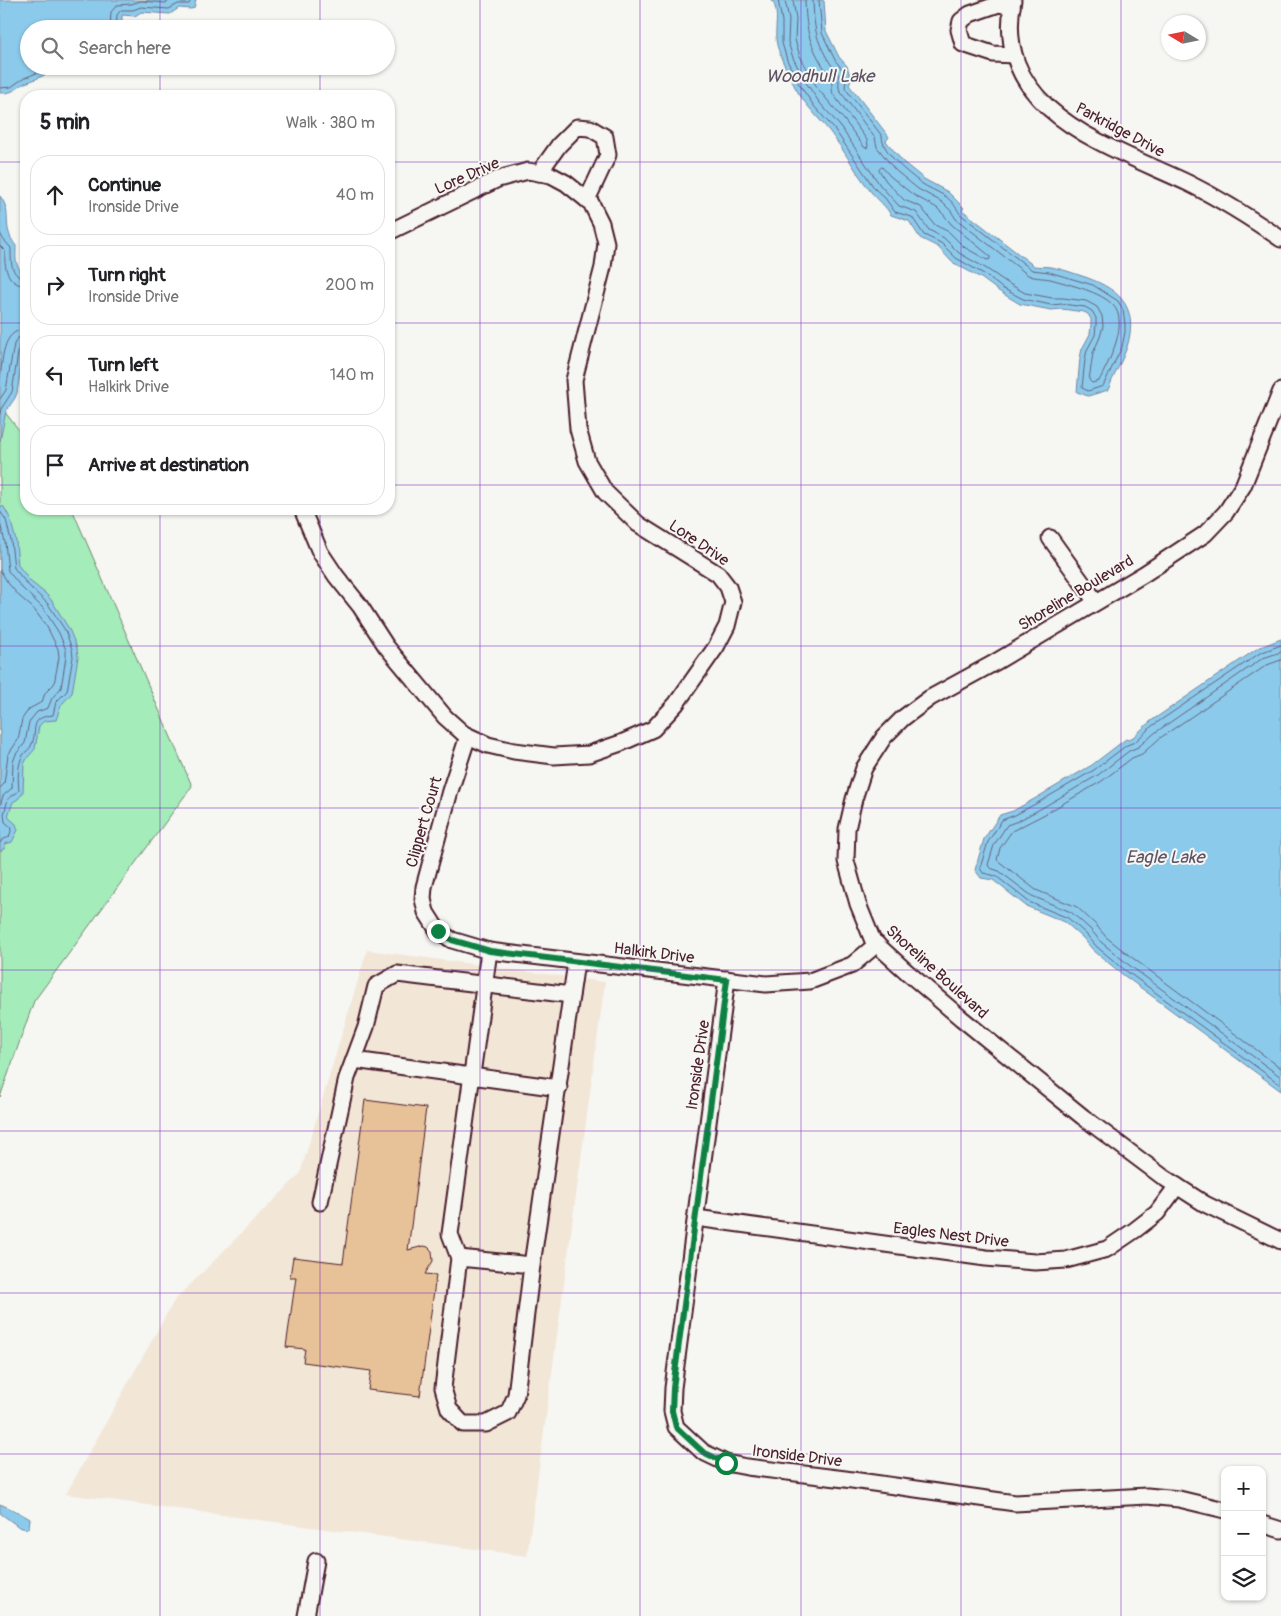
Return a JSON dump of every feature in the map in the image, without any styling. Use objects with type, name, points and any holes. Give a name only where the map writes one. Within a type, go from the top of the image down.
[{"type":"street","name":"Parkridge Drive","points":[[1012,3],[1010,23],[1014,54],[1021,75],[1040,100],[1071,127],[1117,152],[1189,184],[1228,205],[1281,239]]},
{"type":"street","points":[[1012,3],[999,4],[970,14],[961,21],[959,30],[963,44],[993,54],[1014,54]]},
{"type":"street","points":[[539,173],[559,144],[577,127],[590,128],[605,137],[608,155],[587,200]]},
{"type":"street","name":"Lore Drive","points":[[304,515],[320,552],[336,576],[360,606],[386,646],[445,717],[468,736],[488,745],[514,752],[554,756],[589,754],[622,743],[653,729],[676,704],[716,648],[732,611],[733,602],[728,587],[718,574],[638,524],[605,492],[587,462],[578,429],[574,380],[603,267],[606,243],[601,223],[591,203],[566,183],[551,175],[528,171],[498,179],[395,229]]},
{"type":"street","name":"Shoreline Boulevard","points":[[1281,391],[1243,486],[1226,512],[1205,534],[1144,574],[994,663],[930,698],[903,718],[884,737],[864,768],[854,799],[847,829],[846,861],[858,904],[873,941],[907,972],[954,1013],[1076,1111],[1163,1177],[1205,1204],[1281,1241]]},
{"type":"street","points":[[1050,538],[1096,602]]},
{"type":"street","name":"Clippert Court","points":[[429,917],[423,899],[424,887],[450,791],[468,736]]},
{"type":"street","name":"Halkirk Drive","points":[[429,917],[438,931],[452,940],[490,951],[766,984],[810,981],[852,965],[877,944]]},
{"type":"street","points":[[490,951],[450,1234],[459,1258],[442,1388],[449,1409],[463,1424],[486,1424],[508,1413],[516,1395],[532,1265],[576,962]]},
{"type":"street","points":[[320,1202],[347,1078],[366,1027],[376,986],[397,974],[572,995]]},
{"type":"street","name":"Ironside Drive","points":[[727,980],[673,1388],[672,1411],[676,1427],[703,1452],[726,1463],[746,1467],[1015,1503],[1147,1496],[1179,1499],[1221,1509]]},
{"type":"street","points":[[354,1060],[559,1088]]},
{"type":"street","name":"Eagles Nest Drive","points":[[696,1218],[986,1258],[1035,1262],[1066,1260],[1107,1249],[1157,1213],[1178,1186]]},
{"type":"street","points":[[459,1258],[532,1265]]},
{"type":"street","points":[[1266,1525],[1281,1530]]},
{"type":"street","points":[[306,1616],[316,1561]]},
{"type":"shaded area","points":[[367,950],[605,982],[527,1556],[66,1494],[174,1301],[300,1174]]},
{"type":"green space","points":[[0,406],[20,431],[20,515],[75,515],[192,786],[34,1001],[0,1097]]},
{"type":"water","points":[[0,0],[196,0],[194,8],[191,9],[179,8],[170,14],[141,12],[135,16],[122,15],[122,20],[20,20],[20,75],[44,75],[12,91],[0,93]]},
{"type":"water","name":"Woodhull Lake","points":[[772,0],[824,1],[826,31],[839,57],[847,66],[851,79],[849,85],[889,137],[886,141],[903,162],[924,179],[948,192],[964,208],[962,210],[1034,266],[1057,268],[1093,280],[1104,285],[1122,300],[1128,309],[1130,332],[1125,353],[1108,390],[1088,396],[1077,392],[1082,349],[1090,334],[1091,319],[1088,314],[1020,304],[981,278],[952,262],[938,247],[920,238],[909,221],[891,215],[871,192],[835,139],[795,87],[777,45],[776,11]]},
{"type":"water","points":[[0,196],[6,209],[11,239],[16,246],[16,262],[20,270],[20,374],[17,393],[6,411],[0,441]]},
{"type":"water","points":[[0,506],[4,507],[10,518],[16,541],[18,565],[31,582],[52,601],[69,629],[77,648],[78,657],[72,693],[61,705],[56,720],[44,721],[39,726],[35,749],[24,764],[23,793],[13,802],[8,816],[16,824],[18,830],[12,842],[5,844],[4,849],[0,851]]},
{"type":"water","name":"Eagle Lake","points":[[1281,639],[1281,1091],[1122,974],[1093,950],[1065,922],[1026,906],[993,880],[981,878],[975,870],[984,839],[1000,815],[1013,811],[1092,765],[1126,739],[1132,738],[1151,721],[1258,648]]},
{"type":"water","points":[[0,1504],[30,1519],[29,1527],[26,1529],[19,1527],[0,1513]]},
{"type":"building","points":[[365,1100],[426,1108],[408,1250],[424,1246],[428,1247],[432,1251],[433,1261],[425,1274],[436,1275],[420,1396],[368,1390],[371,1371],[303,1362],[305,1349],[286,1347],[296,1277],[290,1277],[293,1257],[343,1263]]},
{"type":"route","points":[[438,931],[452,940],[490,951],[727,980],[673,1388],[672,1411],[676,1427],[689,1440],[703,1452],[726,1463]]}]
